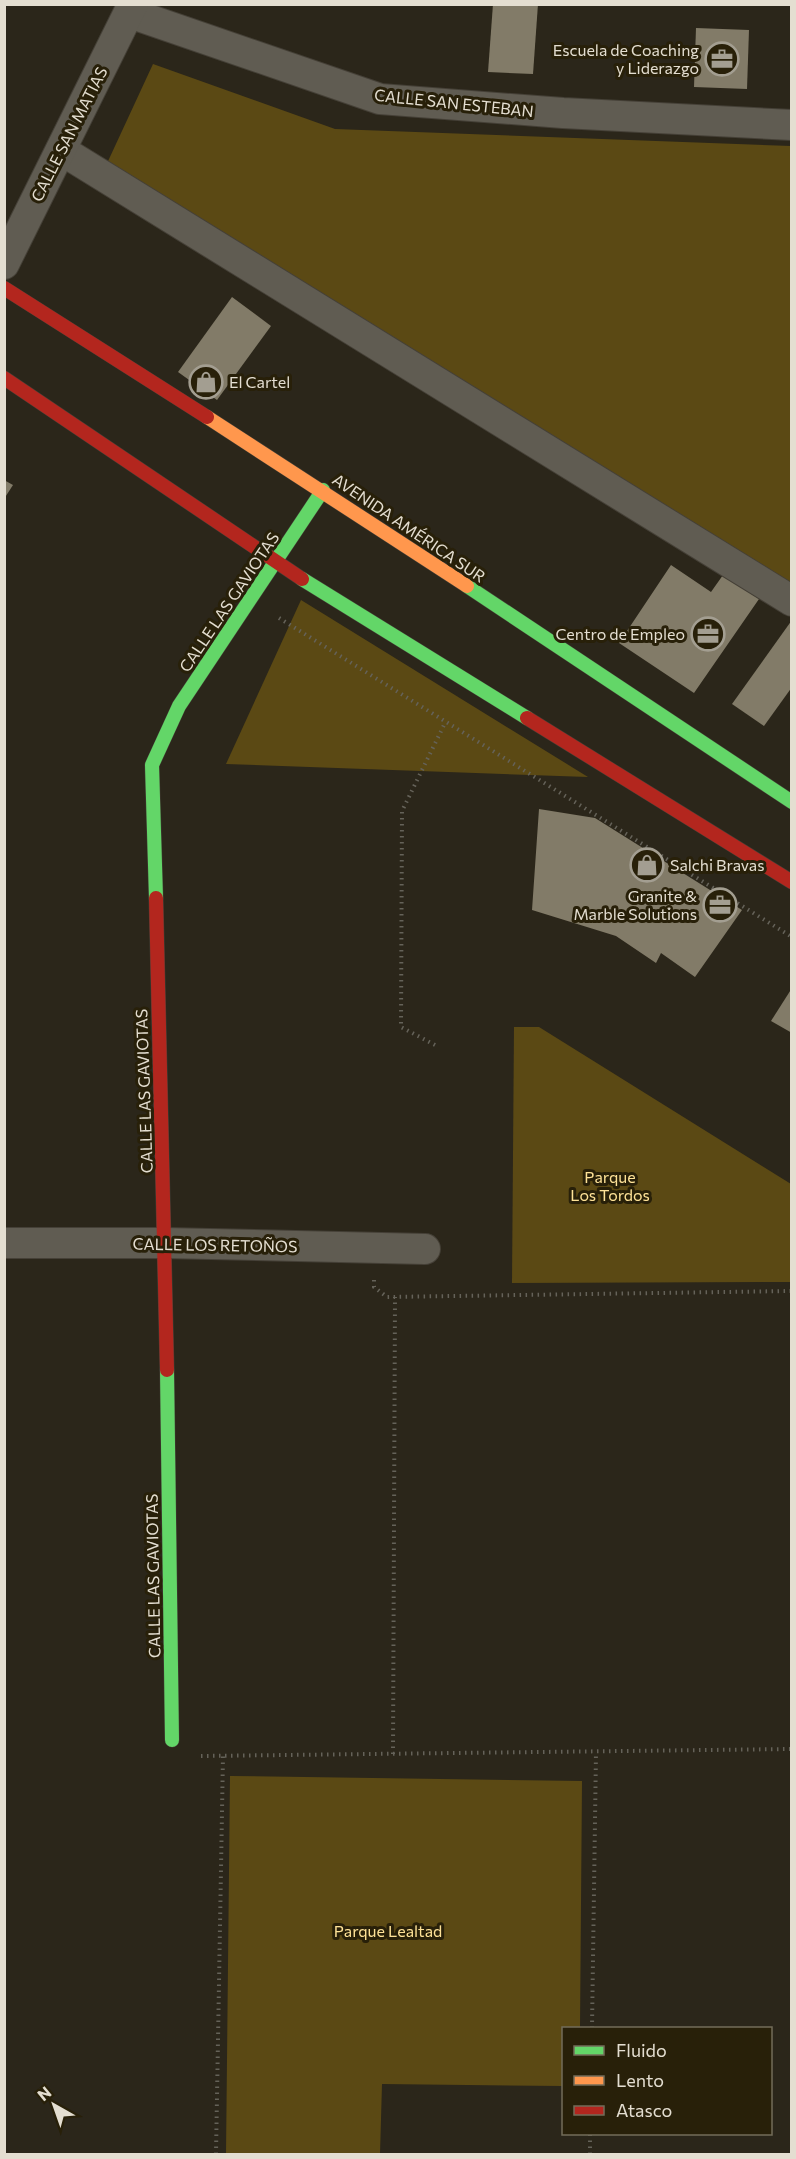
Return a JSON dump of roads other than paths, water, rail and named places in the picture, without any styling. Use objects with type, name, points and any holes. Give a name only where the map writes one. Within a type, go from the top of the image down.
[{"type":"main road","name":"AVENIDA AMÉRICA SUR","points":[[4,288],[323,490],[792,801]]},
{"type":"main road","points":[[4,378],[275,563],[792,882]]},
{"type":"main road","name":"CALLE LAS GAVIOTAS","points":[[172,1740],[165,1243],[152,765],[179,706],[323,490]]},
{"type":"street","name":"CALLE SAN ESTEBAN","points":[[132,9],[380,99],[563,113],[792,125]]},
{"type":"street","name":"CALLE SAN MATIAS","points":[[4,264],[132,9]]},
{"type":"street","points":[[61,150],[792,601]]},
{"type":"street","name":"CALLE LOS RETOÑOS","points":[[4,1243],[165,1243],[425,1249]]},
{"type":"place","name":"Escuela de Coaching y Liderazgo","points":[[722,59]]},
{"type":"place","name":"El Cartel","points":[[206,382]]},
{"type":"place","name":"Centro de Empleo","points":[[708,634]]},
{"type":"place","name":"Salchi Bravas","points":[[647,865]]},
{"type":"place","name":"Granite & Marble Solutions","points":[[720,905]]},
{"type":"park label","name":"Parque Los Tordos","points":[[610,1186]]},
{"type":"park label","name":"Parque Lealtad","points":[[388,1931]]}]
